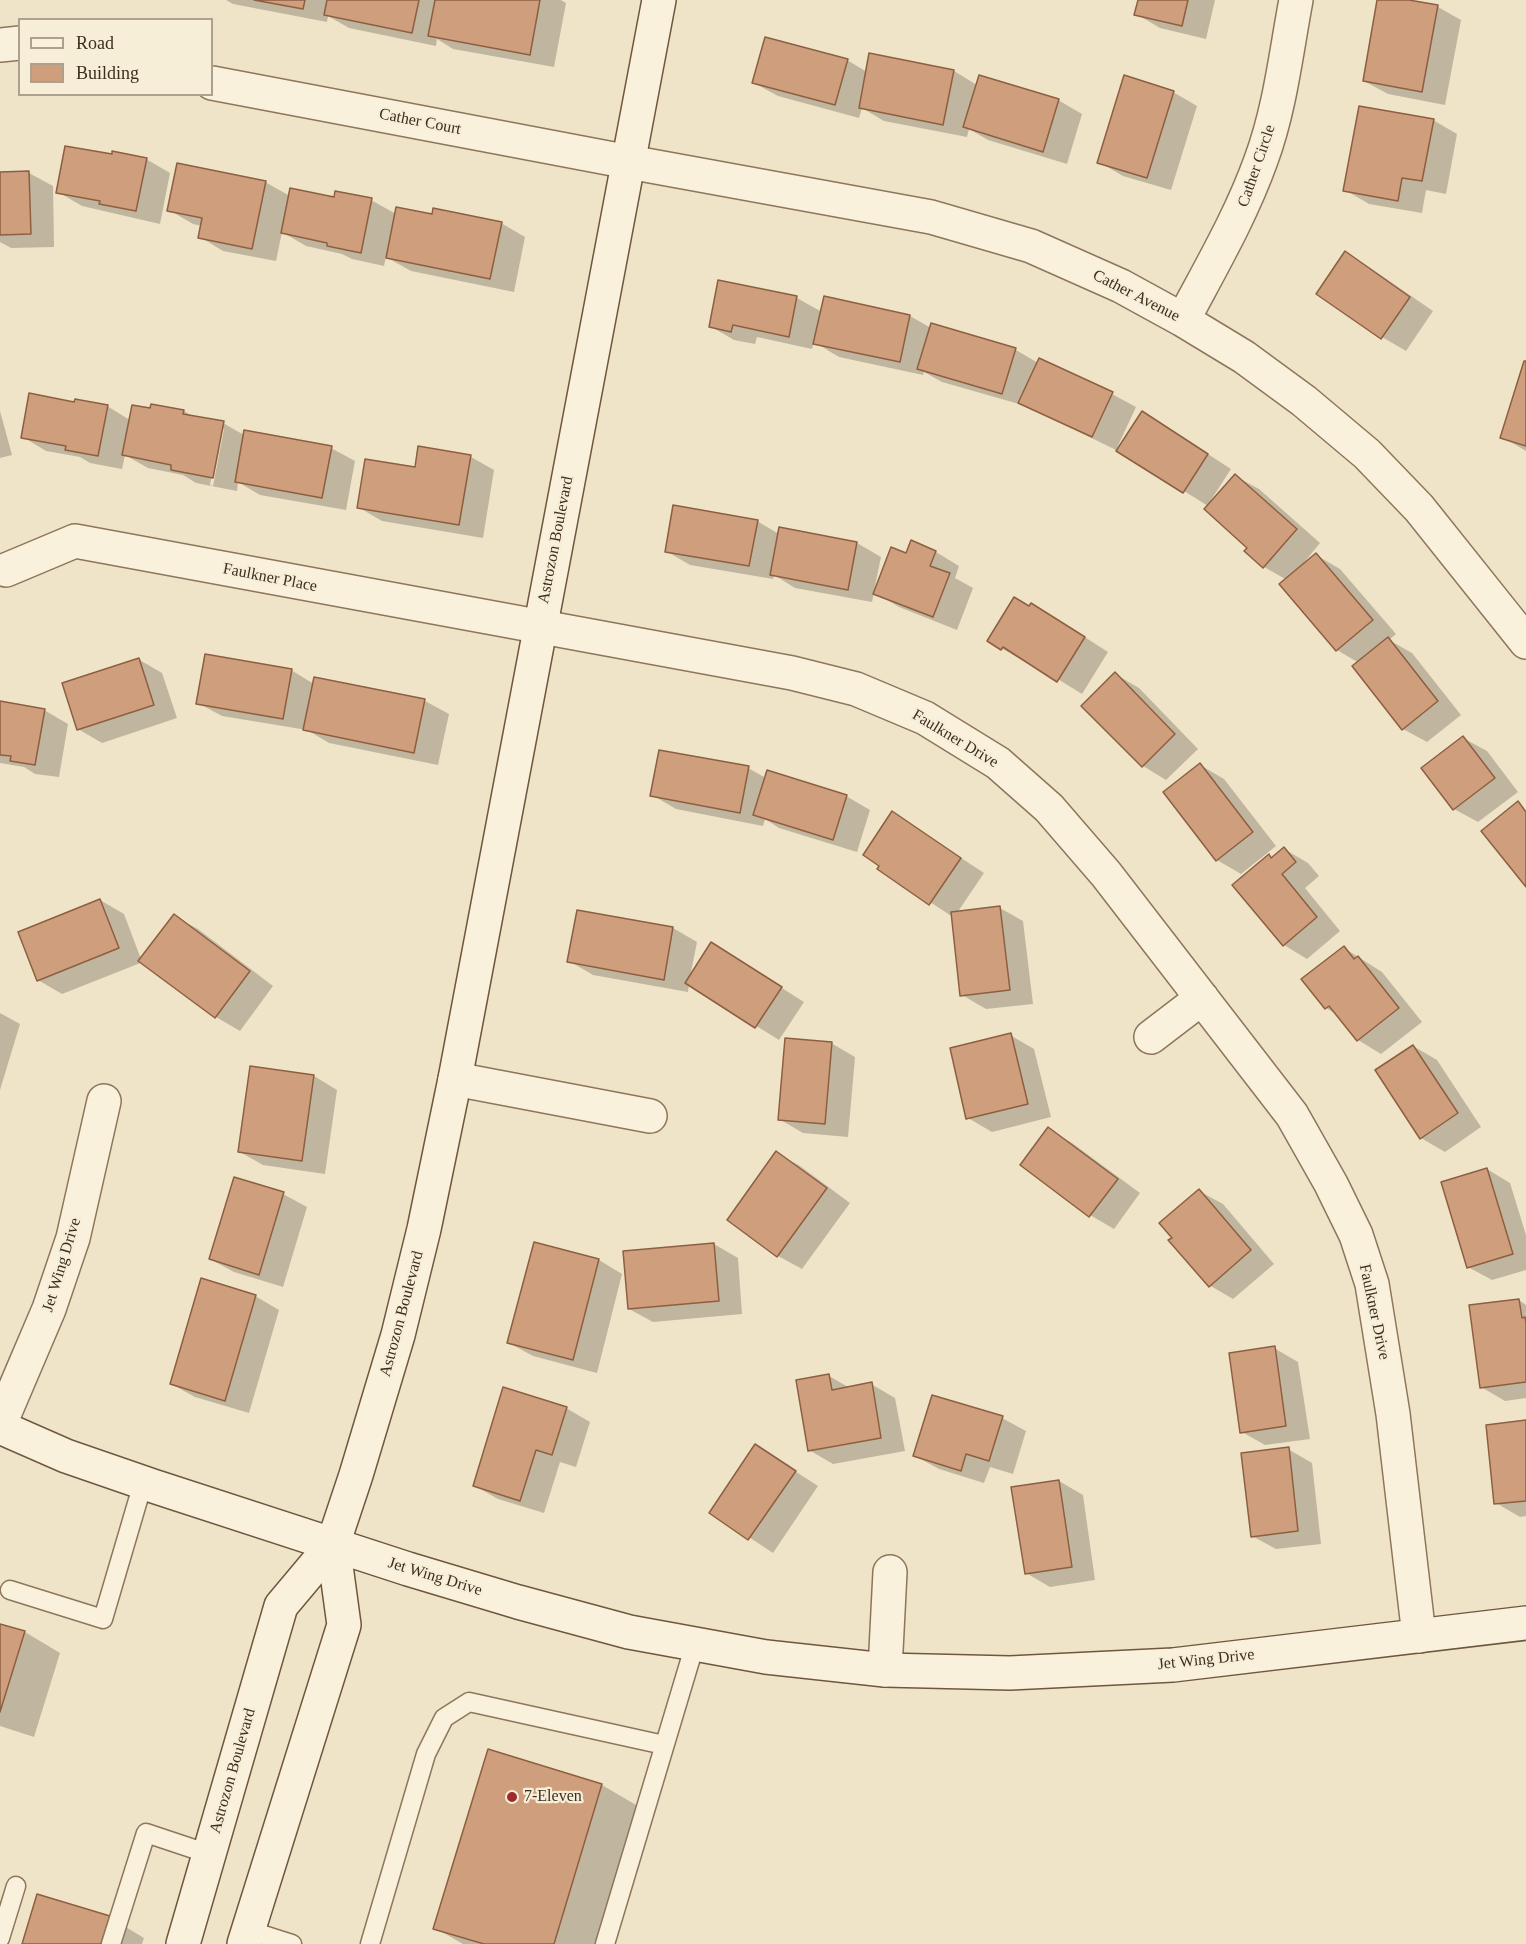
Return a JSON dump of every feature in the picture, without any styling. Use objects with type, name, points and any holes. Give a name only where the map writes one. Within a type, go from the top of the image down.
[{"type":"street","name":"Astrozon Boulevard","points":[[183,1944],[281,1606],[333,1544],[398,1335],[455,1079],[658,0]]},
{"type":"street","name":"Cather Circle","points":[[1183,320],[1241,213],[1262,158],[1279,97],[1296,0]]},
{"type":"street","points":[[0,45],[18,43]]},
{"type":"street","name":"Cather Court","points":[[213,82],[628,162]]},
{"type":"street","name":"Cather Avenue","points":[[628,162],[931,217],[1031,246],[1121,286],[1244,357],[1304,401],[1367,454],[1419,508],[1521,626]]},
{"type":"street","name":"Faulkner Place","points":[[6,570],[75,541],[540,628]]},
{"type":"street","name":"Faulkner Drive","points":[[540,628],[792,673],[856,689],[925,718],[998,763],[1049,808],[1106,874],[1292,1115],[1331,1184],[1356,1235],[1372,1284],[1393,1414],[1419,1636]]},
{"type":"street","points":[[1151,1037],[1202,998]]},
{"type":"street","points":[[455,1079],[650,1116]]},
{"type":"street","name":"Jet Wing Drive","points":[[104,1101],[73,1238],[50,1309],[0,1426],[66,1456],[333,1544],[540,1608],[629,1632],[766,1657],[885,1670],[1010,1673],[1173,1665],[1526,1623]]},
{"type":"street","name":"Astrozon Boulevard","points":[[246,1937],[344,1625],[333,1544]]},
{"type":"street","points":[[885,1670],[890,1572]]},
{"type":"lane","points":[[10,1590],[103,1619],[143,1483]]},
{"type":"lane","points":[[605,1944],[694,1644]]},
{"type":"lane","points":[[370,1944],[426,1754],[444,1718],[469,1702],[664,1745]]},
{"type":"lane","points":[[111,1944],[146,1833],[209,1854]]},
{"type":"lane","points":[[0,1938],[16,1886]]},
{"type":"lane","points":[[246,1937],[292,1944]]},
{"type":"building","points":[[254,0],[305,0],[303,9]]},
{"type":"building","points":[[327,0],[419,0],[412,33],[324,15]]},
{"type":"building","points":[[435,0],[540,0],[530,55],[428,36]]},
{"type":"building","points":[[1138,0],[1188,0],[1182,26],[1134,15]]},
{"type":"building","points":[[1377,0],[1409,0],[1438,5],[1422,92],[1363,81]]},
{"type":"building","points":[[765,37],[848,59],[835,105],[752,83]]},
{"type":"building","points":[[869,53],[954,70],[943,125],[859,108]]},
{"type":"building","points":[[979,75],[1059,99],[1043,152],[963,127]]},
{"type":"building","points":[[1124,75],[1174,91],[1147,178],[1097,163]]},
{"type":"building","points":[[1359,106],[1434,119],[1422,181],[1402,178],[1398,201],[1343,191]]},
{"type":"building","points":[[65,146],[112,154],[112,151],[147,158],[136,211],[99,204],[100,201],[56,193]]},
{"type":"building","points":[[177,163],[266,181],[252,249],[198,238],[202,218],[167,211]]},
{"type":"building","points":[[29,171],[31,234],[0,235],[0,172]]},
{"type":"building","points":[[290,188],[334,197],[335,191],[372,198],[361,253],[281,233]]},
{"type":"building","points":[[396,207],[432,214],[433,208],[502,222],[490,279],[386,258]]},
{"type":"building","points":[[1345,251],[1410,297],[1381,339],[1316,294]]},
{"type":"building","points":[[718,280],[797,296],[789,337],[733,325],[731,332],[709,327]]},
{"type":"building","points":[[824,296],[910,315],[900,362],[813,344]]},
{"type":"building","points":[[931,323],[1016,348],[1002,394],[917,369]]},
{"type":"building","points":[[1039,358],[1113,392],[1092,437],[1018,403]]},
{"type":"building","points":[[1524,361],[1526,361],[1526,446],[1500,438]]},
{"type":"building","points":[[29,393],[74,402],[75,399],[108,405],[98,456],[65,450],[66,446],[21,438]]},
{"type":"building","points":[[151,404],[184,410],[183,414],[224,421],[213,478],[171,470],[171,465],[122,455],[132,405],[150,408]]},
{"type":"building","points":[[1142,411],[1208,454],[1183,493],[1116,451]]},
{"type":"building","points":[[244,430],[332,446],[322,498],[235,482]]},
{"type":"building","points":[[418,446],[471,455],[459,525],[357,508],[365,459],[415,467]]},
{"type":"building","points":[[1235,474],[1297,529],[1263,568],[1244,551],[1247,548],[1204,509]]},
{"type":"building","points":[[673,505],[758,520],[749,566],[665,552]]},
{"type":"building","points":[[779,527],[857,542],[848,590],[770,575]]},
{"type":"building","points":[[911,540],[936,551],[930,566],[950,573],[933,617],[873,594],[891,547],[906,553]]},
{"type":"building","points":[[1316,553],[1373,620],[1336,651],[1279,584]]},
{"type":"building","points":[[1014,597],[1029,606],[1031,603],[1085,637],[1057,682],[1003,647],[1001,650],[987,641]]},
{"type":"building","points":[[1388,637],[1438,701],[1402,730],[1352,666]]},
{"type":"building","points":[[205,654],[292,669],[283,719],[196,704]]},
{"type":"building","points":[[139,658],[154,705],[77,730],[62,683]]},
{"type":"building","points":[[1115,672],[1175,734],[1142,767],[1081,706]]},
{"type":"building","points":[[314,677],[425,699],[414,753],[303,730]]},
{"type":"building","points":[[0,701],[45,709],[35,765],[10,761],[11,756],[0,755]]},
{"type":"building","points":[[1463,736],[1495,778],[1453,810],[1421,768]]},
{"type":"building","points":[[659,750],[749,766],[740,813],[650,796]]},
{"type":"building","points":[[1200,763],[1253,832],[1216,861],[1163,792]]},
{"type":"building","points":[[767,770],[847,795],[833,840],[753,815]]},
{"type":"building","points":[[1518,801],[1526,812],[1526,887],[1481,831]]},
{"type":"building","points":[[892,811],[961,858],[929,905],[877,869],[879,866],[863,855]]},
{"type":"building","points":[[1284,847],[1296,862],[1282,874],[1317,917],[1283,946],[1232,885],[1269,854],[1271,858]]},
{"type":"building","points":[[100,899],[119,948],[37,981],[18,932]]},
{"type":"building","points":[[1000,906],[1010,990],[960,996],[951,912]]},
{"type":"building","points":[[577,910],[673,927],[664,980],[567,962]]},
{"type":"building","points":[[174,914],[250,971],[215,1018],[138,961]]},
{"type":"building","points":[[711,942],[782,987],[755,1028],[685,983]]},
{"type":"building","points":[[1344,946],[1354,959],[1358,956],[1399,1008],[1357,1041],[1329,1006],[1325,1009],[1301,979]]},
{"type":"building","points":[[1011,1033],[1028,1104],[966,1119],[950,1048]]},
{"type":"building","points":[[785,1038],[832,1042],[825,1124],[778,1120]]},
{"type":"building","points":[[1413,1045],[1458,1113],[1420,1139],[1375,1070]]},
{"type":"building","points":[[250,1066],[314,1075],[302,1161],[238,1152]]},
{"type":"building","points":[[1048,1127],[1118,1179],[1089,1217],[1020,1165]]},
{"type":"building","points":[[776,1151],[827,1188],[777,1257],[727,1220]]},
{"type":"building","points":[[1487,1168],[1513,1254],[1467,1268],[1441,1182]]},
{"type":"building","points":[[234,1177],[284,1192],[259,1275],[209,1259]]},
{"type":"building","points":[[1199,1189],[1251,1250],[1209,1287],[1168,1240],[1172,1238],[1159,1223]]},
{"type":"building","points":[[534,1242],[599,1259],[573,1360],[507,1343]]},
{"type":"building","points":[[714,1243],[719,1301],[628,1309],[623,1251]]},
{"type":"building","points":[[201,1278],[256,1295],[225,1401],[170,1384]]},
{"type":"building","points":[[1519,1299],[1522,1318],[1525,1317],[1526,1322],[1526,1382],[1480,1388],[1469,1305]]},
{"type":"building","points":[[1275,1346],[1286,1426],[1240,1433],[1229,1353]]},
{"type":"building","points":[[829,1374],[832,1390],[872,1382],[881,1438],[808,1451],[796,1380]]},
{"type":"building","points":[[503,1387],[567,1407],[552,1455],[536,1450],[520,1501],[473,1486]]},
{"type":"building","points":[[932,1395],[1003,1416],[989,1461],[966,1454],[961,1471],[913,1456]]},
{"type":"building","points":[[1526,1420],[1526,1501],[1494,1504],[1486,1425]]},
{"type":"building","points":[[755,1444],[796,1471],[748,1540],[709,1513]]},
{"type":"building","points":[[1289,1447],[1298,1531],[1251,1537],[1241,1453]]},
{"type":"building","points":[[1059,1480],[1072,1567],[1025,1574],[1011,1487]]},
{"type":"building","points":[[0,1624],[25,1631],[0,1712]]},
{"type":"building","points":[[488,1749],[602,1784],[554,1944],[484,1944],[433,1929]]},
{"type":"building","points":[[37,1894],[110,1916],[101,1944],[22,1944]]},
{"type":"place","name":"7-Eleven","points":[[512,1797]]}]
